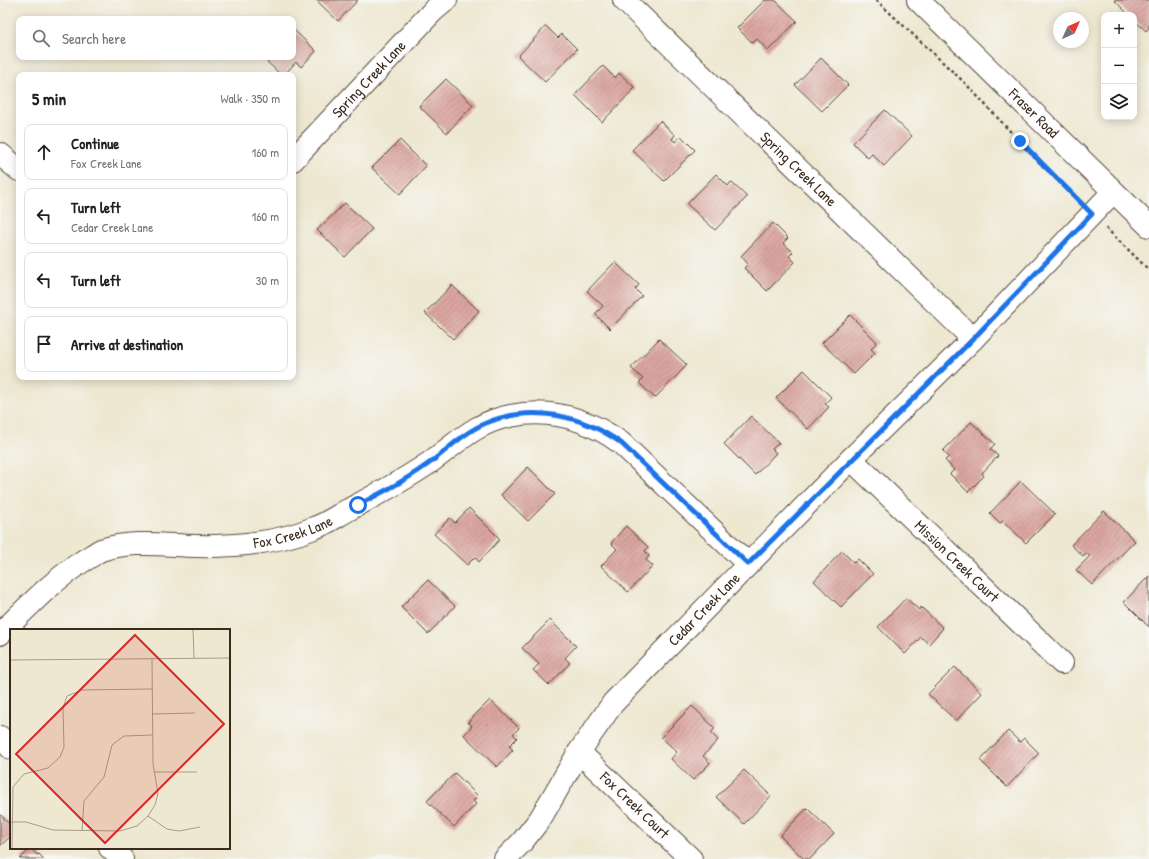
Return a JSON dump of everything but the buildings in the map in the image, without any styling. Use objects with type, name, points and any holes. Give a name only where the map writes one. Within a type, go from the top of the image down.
[{"type":"street","name":"Spring Creek Lane","points":[[296,157],[423,21],[446,0]]},
{"type":"street","name":"Spring Creek Lane","points":[[624,0],[973,339]]},
{"type":"street","name":"Fraser Road","points":[[918,0],[1149,226]]},
{"type":"street","points":[[0,154],[16,167]]},
{"type":"street","name":"Cedar Creek Lane","points":[[505,859],[522,842],[540,819],[580,752],[613,703],[851,459],[973,339],[1113,192]]},
{"type":"street","name":"Fox Creek Lane","points":[[0,634],[61,575],[101,551],[142,543],[230,546],[277,539],[315,528],[410,476],[471,431],[486,423],[509,416],[530,414],[567,417],[588,423],[604,431],[621,443],[748,564]]},
{"type":"street","name":"Mission Creek Court","points":[[851,459],[1062,663]]},
{"type":"street","points":[[0,737],[10,747]]},
{"type":"street","name":"Fox Creek Court","points":[[580,752],[691,859]]},
{"type":"street","points":[[111,849],[122,859]]},
{"type":"path","points":[[876,0],[966,84],[1036,159],[1057,177],[1149,270]]},
{"type":"route","points":[[358,505],[410,476],[436,458],[456,441],[486,423],[509,416],[536,414],[567,417],[588,423],[604,431],[621,443],[748,564],[851,459],[973,339],[1092,214],[1057,177],[1036,159],[1020,141]]}]
